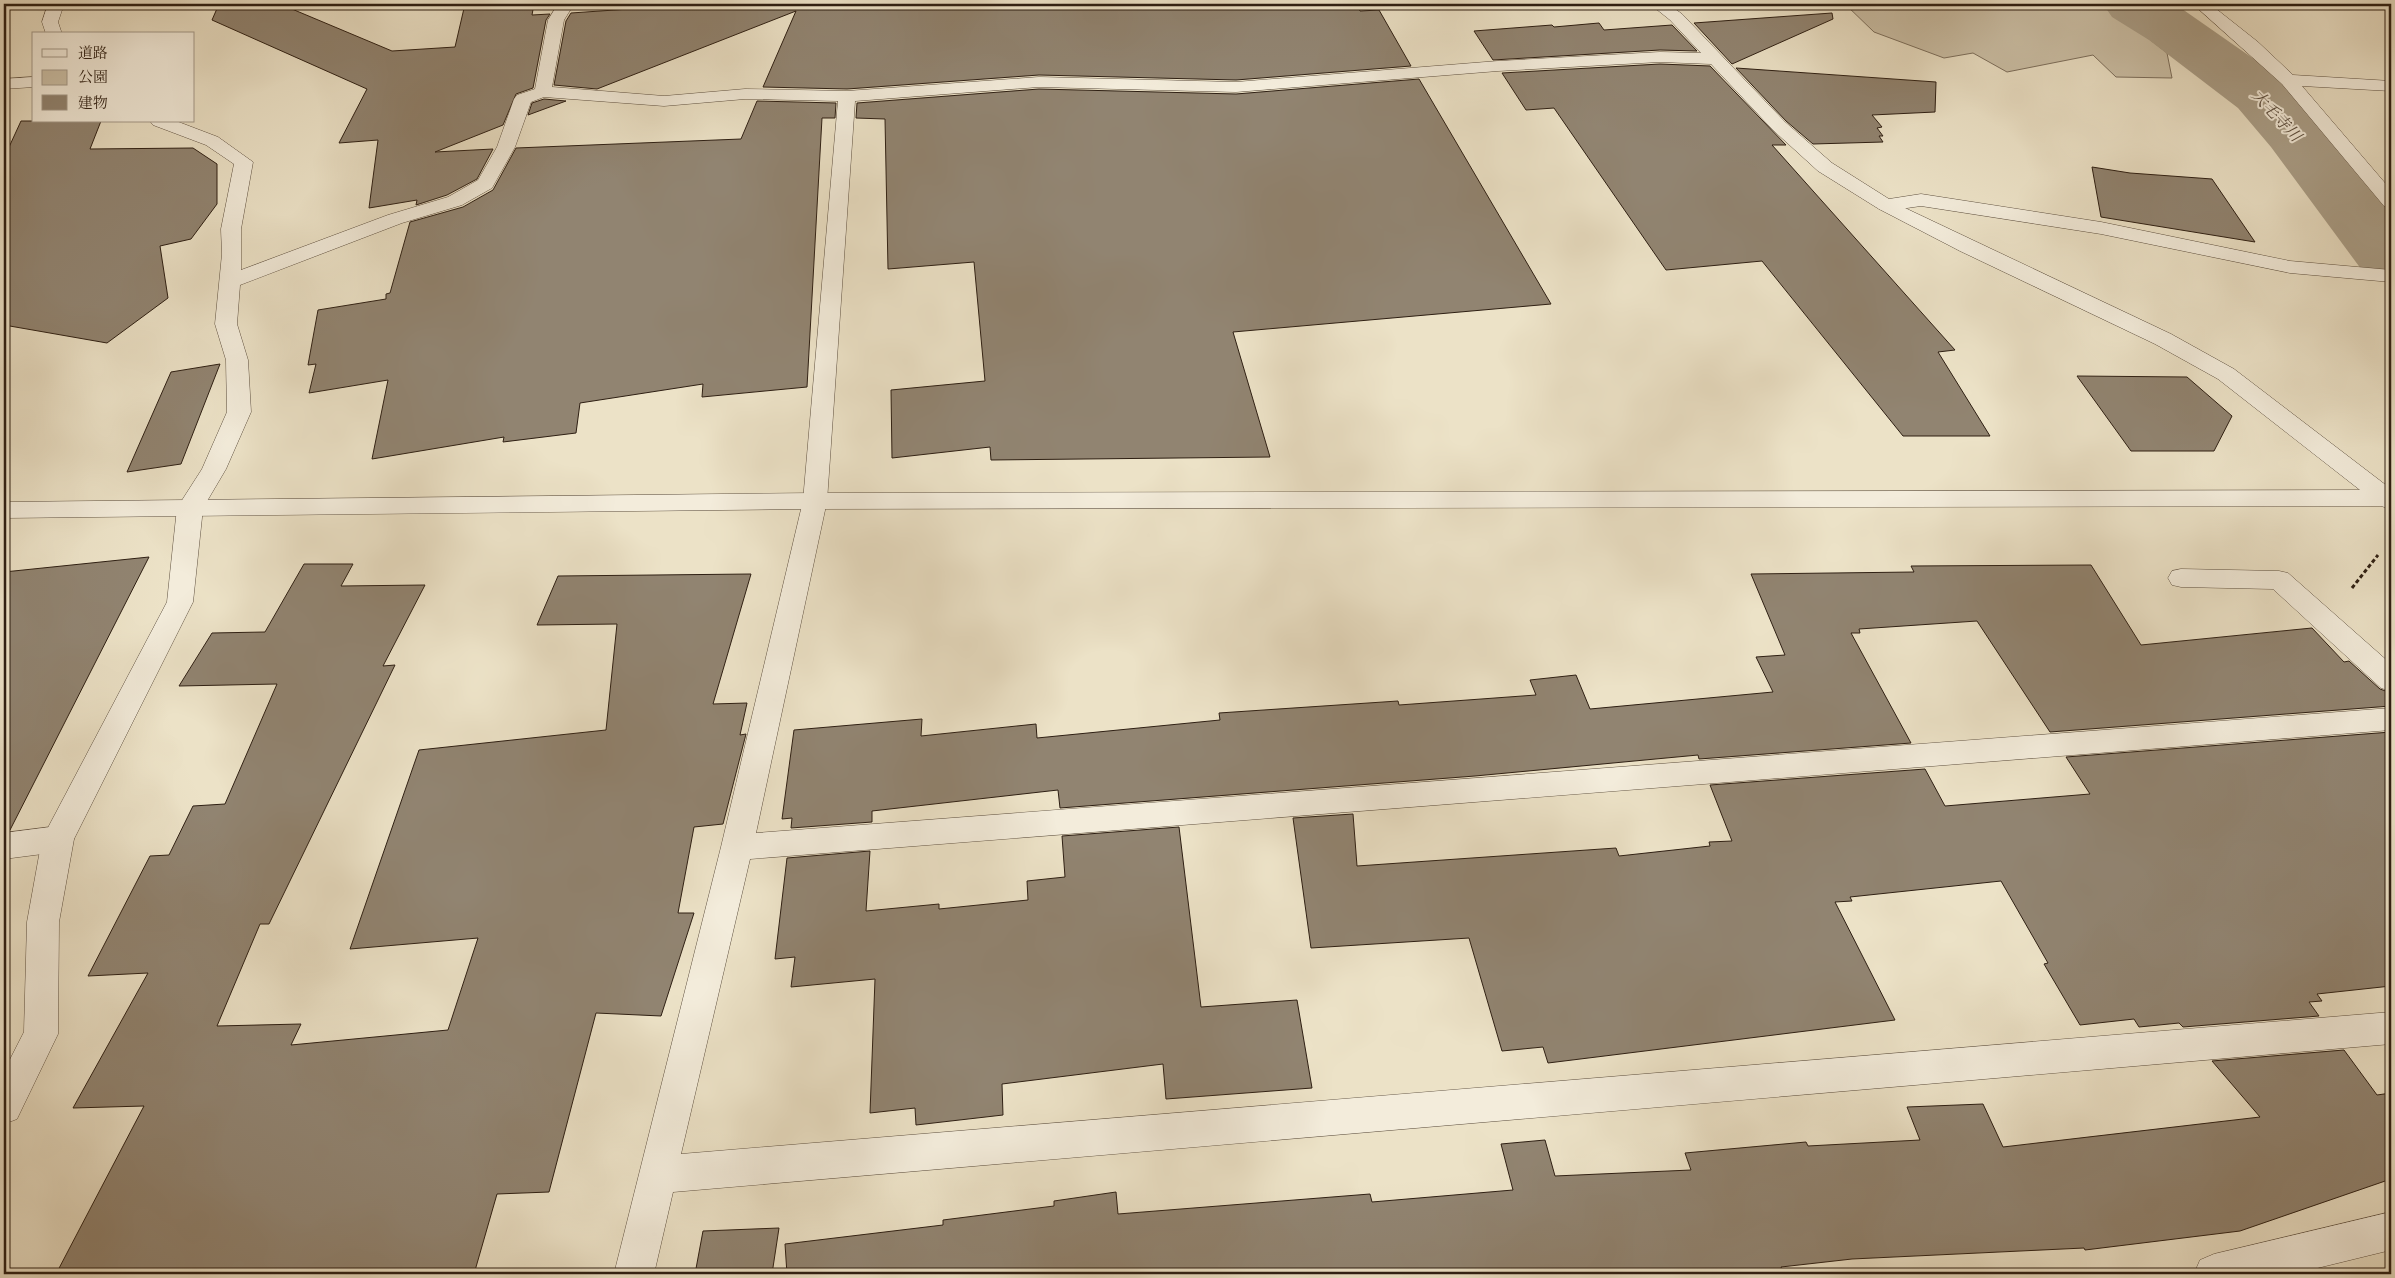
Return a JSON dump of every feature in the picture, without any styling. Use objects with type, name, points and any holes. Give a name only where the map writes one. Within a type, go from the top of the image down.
[{"type":"street","points":[[53,32],[50,22],[56,4]]},
{"type":"street","points":[[543,92],[556,20],[566,4]]},
{"type":"street","points":[[1658,4],[1676,17],[1779,126],[1825,166],[1886,204],[1966,247],[2163,339],[2226,374],[2390,499]]},
{"type":"street","points":[[2202,4],[2252,46],[2288,80],[2391,202]]},
{"type":"street","points":[[229,282],[395,219],[455,201],[486,184],[506,147],[522,99],[543,92],[664,101],[746,94],[847,96],[1039,82],[1236,87],[1498,66],[1660,57],[1715,59]]},
{"type":"street","points":[[2288,80],[2391,86]]},
{"type":"street","points":[[4,84],[32,82]]},
{"type":"street","points":[[634,1274],[737,846],[815,501],[847,96]]},
{"type":"street","points":[[4,1107],[41,1034],[43,922],[58,839],[180,602],[190,508],[214,469],[240,412],[237,360],[226,324],[231,229],[244,162],[212,142],[162,122]]},
{"type":"street","points":[[1886,204],[1921,200],[2101,228],[2290,267],[2391,276]]},
{"type":"street","points":[[4,510],[538,506],[815,501],[2390,499]]},
{"type":"street","points":[[2181,578],[2279,580],[2391,680]]},
{"type":"street","points":[[737,846],[2391,719]]},
{"type":"street","points":[[4,846],[58,839]]},
{"type":"street","points":[[658,1174],[2391,1028]]},
{"type":"street","points":[[2214,1274],[2391,1231]]},
{"type":"path","points":[[2349,591],[2378,555]]},
{"type":"green space","points":[[1845,4],[2101,4],[2116,13],[2167,53],[2172,78],[2116,77],[2093,55],[2007,72],[1973,53],[1944,58],[1874,32]]},
{"type":"building","points":[[219,4],[280,4],[392,51],[455,47],[465,4],[534,4],[532,15],[550,14],[546,20],[533,88],[516,94],[503,125],[435,152],[493,149],[477,179],[447,195],[416,205],[417,200],[369,208],[378,140],[339,143],[367,89],[212,20]]},
{"type":"building","points":[[680,4],[1311,4],[1311,9],[1358,7],[1360,11],[1379,10],[1411,66],[1236,80],[1039,75],[847,89],[763,87],[796,11],[597,89],[554,85],[566,21],[571,13]]},
{"type":"building","points":[[1832,13],[1833,19],[1732,64],[1694,23]]},
{"type":"building","points":[[1599,23],[1604,30],[1672,25],[1697,51],[1660,50],[1493,60],[1474,31],[1552,25],[1554,27]]},
{"type":"building","points":[[1660,64],[1710,66],[1786,145],[1772,145],[1955,350],[1938,352],[1990,436],[1903,436],[1762,261],[1666,270],[1554,108],[1526,110],[1502,73]]},
{"type":"building","points":[[1736,68],[1936,82],[1935,112],[1872,115],[1882,127],[1877,128],[1883,136],[1879,136],[1883,142],[1813,144],[1786,121]]},
{"type":"building","points":[[1419,79],[1551,304],[1233,332],[1270,457],[991,460],[990,447],[892,458],[891,390],[985,381],[974,262],[888,269],[885,119],[856,118],[857,103],[1039,89],[1236,94]]},
{"type":"building","points":[[544,99],[566,101],[528,115],[532,103]]},
{"type":"building","points":[[757,101],[836,103],[835,118],[822,118],[807,387],[702,397],[703,384],[580,403],[576,433],[503,442],[504,437],[372,459],[388,380],[309,393],[316,364],[308,365],[318,310],[386,299],[386,294],[390,293],[410,222],[463,207],[493,190],[516,148],[741,139]]},
{"type":"building","points":[[21,121],[101,122],[90,149],[193,148],[217,164],[217,204],[191,239],[160,246],[168,298],[107,343],[4,325],[4,158]]},
{"type":"building","points":[[2092,167],[2130,173],[2212,179],[2255,242],[2101,217]]},
{"type":"building","points":[[220,364],[181,464],[127,472],[171,372]]},
{"type":"building","points":[[2077,376],[2187,377],[2232,416],[2214,451],[2131,451]]},
{"type":"building","points":[[149,557],[10,830],[4,831],[4,572]]},
{"type":"building","points":[[304,564],[353,564],[341,586],[425,585],[383,666],[395,665],[269,924],[260,924],[217,1026],[301,1024],[291,1045],[448,1030],[478,938],[350,949],[419,750],[606,730],[617,624],[537,625],[558,576],[751,574],[713,704],[747,703],[740,735],[746,734],[723,824],[694,827],[678,913],[694,913],[661,1016],[596,1013],[549,1192],[497,1194],[474,1274],[56,1274],[144,1106],[73,1108],[148,973],[88,976],[150,856],[169,855],[193,806],[225,804],[277,684],[179,686],[212,633],[265,632]]},
{"type":"building","points":[[2091,565],[2141,645],[2312,628],[2344,662],[2349,661],[2380,689],[2391,693],[2391,706],[2050,732],[1977,621],[1859,629],[1860,633],[1851,633],[1911,743],[1699,759],[1698,755],[1475,776],[1060,808],[1058,790],[872,811],[872,822],[791,828],[792,818],[782,819],[794,730],[922,719],[921,736],[1036,724],[1037,738],[1220,720],[1219,713],[1398,701],[1399,705],[1536,695],[1530,680],[1576,675],[1590,709],[1773,692],[1756,657],[1785,655],[1751,574],[1914,572],[1911,566]]},
{"type":"building","points":[[2391,732],[2391,986],[2317,994],[2322,1001],[2309,1002],[2319,1016],[2183,1027],[2179,1023],[2139,1027],[2134,1019],[2080,1025],[2044,964],[2048,963],[2001,881],[1850,897],[1852,901],[1835,902],[1895,1020],[1548,1063],[1543,1047],[1502,1051],[1469,938],[1311,948],[1293,818],[1353,814],[1357,866],[1616,848],[1619,856],[1710,846],[1709,842],[1732,841],[1710,785],[1925,769],[1945,806],[2090,794],[2066,757]]},
{"type":"building","points":[[1179,827],[1201,1007],[1297,1000],[1312,1088],[1166,1099],[1163,1064],[1002,1084],[1003,1115],[916,1125],[915,1108],[870,1113],[875,979],[791,987],[795,957],[775,959],[787,858],[870,851],[866,911],[939,904],[939,909],[1028,900],[1027,881],[1065,877],[1062,836]]},
{"type":"building","points":[[2344,1050],[2377,1095],[2391,1093],[2391,1179],[2240,1231],[2085,1250],[2084,1248],[1852,1259],[1781,1267],[1784,1274],[787,1274],[785,1244],[943,1225],[943,1220],[1054,1206],[1054,1201],[1116,1192],[1118,1214],[1370,1194],[1372,1202],[1513,1190],[1501,1144],[1545,1140],[1555,1176],[1691,1170],[1685,1153],[1806,1142],[1808,1146],[1920,1140],[1907,1107],[1983,1104],[2003,1147],[2260,1117],[2212,1061]]},
{"type":"building","points":[[779,1228],[772,1274],[695,1274],[703,1231]]},
{"type":"waterway","name":"大毛寺川","points":[[2133,4],[2171,27],[2261,94],[2295,132],[2391,257]]}]
